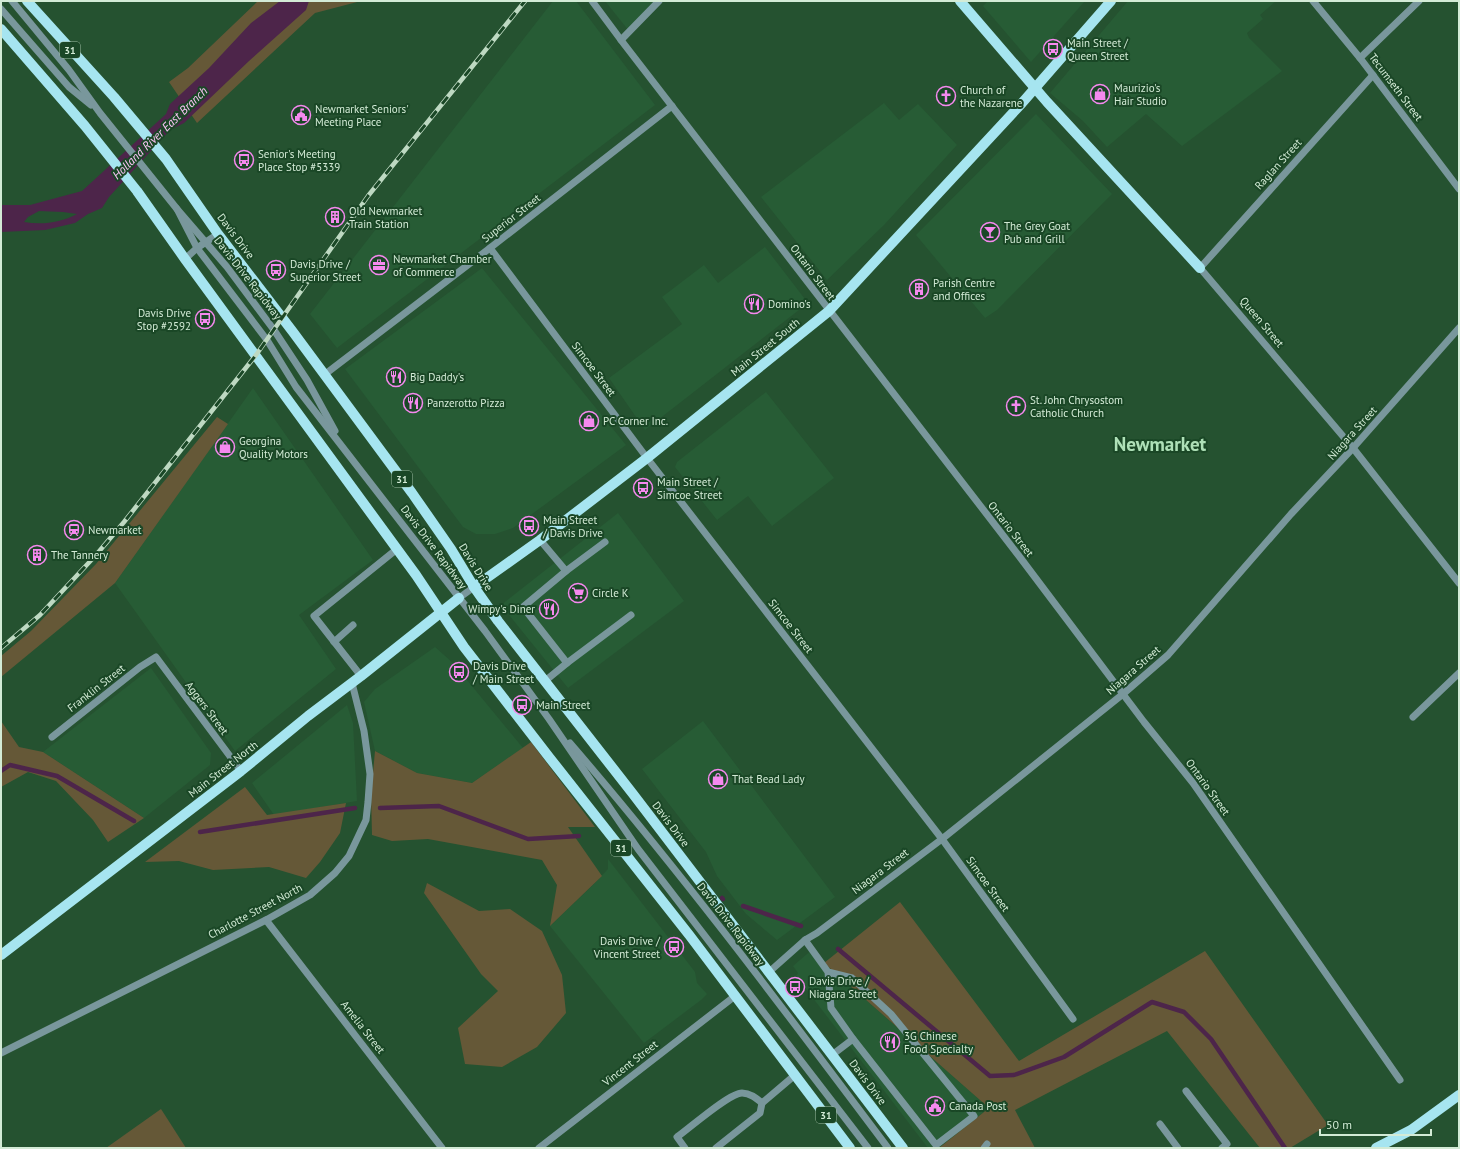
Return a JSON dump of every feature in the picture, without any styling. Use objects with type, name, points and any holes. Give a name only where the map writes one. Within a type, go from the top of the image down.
[{"type":"main road","name":"Davis Drive","points":[[27,1],[89,72],[114,97],[166,159],[218,234],[293,332],[412,493],[498,621],[903,1148]]},
{"type":"main road","name":"Queen Street","points":[[960,1],[1034,88],[1200,268]]},
{"type":"main road","name":"Main Street South","points":[[474,587],[540,540],[647,458],[829,311],[1022,102],[1110,1]]},
{"type":"main road","name":"31","points":[[1,29],[85,126],[137,191],[442,613],[464,647],[690,936],[850,1148]]},
{"type":"main road","name":"Main Street North","points":[[1,955],[241,771],[308,716],[442,613],[459,598]]},
{"type":"main road","points":[[1376,1148],[1411,1130],[1459,1095]]},
{"type":"street","name":"Davis Drive Rapidway","points":[[12,1],[69,70],[100,114],[177,209],[227,267],[274,330],[310,385],[343,447]]},
{"type":"street","name":"Ontario Street","points":[[592,1],[1019,556],[1123,694],[1193,783],[1400,1080]]},
{"type":"street","points":[[621,40],[659,1]]},
{"type":"street","name":"Tecumseth Street","points":[[1313,1],[1360,58],[1459,189]]},
{"type":"street","points":[[1360,58],[1419,1]]},
{"type":"street","name":"Davis Drive Rapidway","points":[[1,9],[69,86],[100,114]]},
{"type":"street","name":"Raglan Street","points":[[1200,268],[1373,75]]},
{"type":"street","name":"Superior Street","points":[[324,375],[672,106]]},
{"type":"street","name":"Davis Drive Rapidway","points":[[177,209],[197,248],[267,340],[296,387],[485,631],[549,719],[638,849],[868,1148]]},
{"type":"street","points":[[185,258],[218,234]]},
{"type":"street","name":"Simcoe Street","points":[[490,248],[647,458],[942,839],[1073,1019]]},
{"type":"street","name":"Queen Street","points":[[1200,268],[1353,448],[1459,583]]},
{"type":"street","name":"Niagara Street","points":[[769,972],[805,940],[817,933],[942,839],[1123,694],[1168,655],[1291,514],[1353,448],[1459,328]]},
{"type":"street","points":[[540,540],[566,571]]},
{"type":"street","points":[[566,663],[523,607],[566,571],[605,542]]},
{"type":"street","points":[[361,676],[314,616],[396,549]]},
{"type":"street","name":"Main Street South","points":[[459,598],[474,587]]},
{"type":"street","points":[[545,681],[566,663],[631,615]]},
{"type":"street","points":[[334,642],[353,626]]},
{"type":"street","name":"Franklin Street","points":[[52,737],[140,667],[156,657]]},
{"type":"street","name":"Aggers Street","points":[[156,657],[241,771]]},
{"type":"street","points":[[1413,717],[1459,673]]},
{"type":"street","name":"Charlotte Street North","points":[[1,1053],[266,920],[310,895],[335,873],[348,856],[364,825],[368,802],[370,774],[364,731],[352,682]]},
{"type":"street","name":"Davis Drive Rapidway","points":[[549,719],[623,804],[802,1033],[888,1148]]},
{"type":"street","name":"Amelia Street","points":[[266,920],[442,1148]]},
{"type":"street","points":[[805,940],[828,972],[831,1008],[853,1039],[936,1145],[974,1116],[891,1014],[852,978],[828,972]]},
{"type":"street","name":"Vincent Street","points":[[539,1148],[735,996]]},
{"type":"street","points":[[832,1055],[853,1039]]},
{"type":"street","points":[[716,1148],[760,1113],[762,1103],[795,1075]]},
{"type":"street","points":[[1186,1091],[1227,1144],[1222,1148]]},
{"type":"street","points":[[685,1148],[677,1137],[730,1097],[741,1093],[749,1094],[762,1103]]},
{"type":"street","points":[[1160,1124],[1178,1148]]},
{"type":"shaded area","points":[[258,1],[361,1],[315,13],[197,123],[169,82],[188,68]]},
{"type":"shaded area","points":[[553,1],[576,1],[655,105],[337,348],[310,314]]},
{"type":"shaded area","points":[[605,1],[660,1],[629,31]]},
{"type":"shaded area","points":[[988,1],[1085,1],[1031,62],[983,6]]},
{"type":"shaded area","points":[[1128,1],[1276,1],[1260,15],[1263,19],[1247,33],[1249,38],[1282,71],[1182,146],[1146,114],[1107,147],[1083,121],[1050,93]]},
{"type":"shaded area","points":[[884,103],[899,120],[918,104],[957,145],[884,225],[827,280],[761,197]]},
{"type":"shaded area","points":[[1036,114],[1112,194],[997,310],[985,318],[916,235]]},
{"type":"shaded area","points":[[765,247],[808,303],[645,430],[609,378],[682,324],[662,297],[704,265],[718,283]]},
{"type":"shaded area","points":[[482,268],[626,445],[513,528],[495,534],[476,534],[463,527],[345,369]]},
{"type":"shaded area","points":[[253,388],[373,560],[299,615],[336,669],[235,751],[115,583]]},
{"type":"shaded area","points":[[766,392],[834,478],[772,526],[748,496],[717,520],[675,467],[677,462]]},
{"type":"shaded area","points":[[217,417],[228,424],[115,583],[1,677],[1,656],[31,631],[96,564]]},
{"type":"shaded area","points":[[618,513],[684,601],[568,688],[501,605]]},
{"type":"shaded area","points":[[435,647],[453,663],[523,748],[472,783],[417,773],[375,751],[364,702],[375,689]]},
{"type":"shaded area","points":[[151,668],[211,753],[210,765],[144,818],[43,752]]},
{"type":"shaded area","points":[[347,705],[353,723],[357,801],[274,815],[252,783]]},
{"type":"shaded area","points":[[1,721],[19,747],[43,752],[144,818],[108,842],[93,820],[56,781],[28,772],[1,787]]},
{"type":"shaded area","points":[[703,721],[835,897],[777,940],[746,914],[717,876],[706,852],[642,769]]},
{"type":"shaded area","points":[[531,742],[595,827],[568,827],[602,876],[550,926],[557,885],[542,860],[428,839],[392,841],[372,835],[371,795],[375,751],[417,773],[472,783]]},
{"type":"shaded area","points":[[245,787],[267,815],[346,803],[340,833],[320,862],[306,878],[269,867],[213,870],[179,861],[145,862]]},
{"type":"shaded area","points":[[608,859],[695,972],[697,983],[707,994],[644,1043],[550,926],[608,869]]},
{"type":"shaded area","points":[[427,883],[479,911],[510,909],[542,931],[562,975],[566,1013],[537,1047],[502,1067],[465,1064],[458,1028],[498,991],[481,974],[424,893]]},
{"type":"shaded area","points":[[900,902],[1019,1061],[1205,951],[1328,1125],[1290,1148],[1260,1148],[1167,1031],[1015,1110],[1035,1148],[939,1148],[989,1108],[824,963]]},
{"type":"shaded area","points":[[814,948],[824,963],[989,1108],[939,1148],[928,1148],[796,976],[798,973],[793,966]]},
{"type":"shaded area","points":[[161,1109],[186,1148],[106,1148]]},
{"type":"water","name":"Holland River East Branch","points":[[280,1],[309,1],[306,10],[249,61],[184,123],[170,130],[109,197],[102,208],[88,214],[75,223],[45,230],[1,232],[1,205],[30,205],[82,191],[166,114],[170,104],[209,68],[251,23]],"holes":[[[39,211],[77,214],[51,222],[24,222],[28,217]]]},
{"type":"waterway","points":[[1,771],[10,765],[57,776],[134,821]]},
{"type":"waterway","points":[[380,808],[439,806],[528,839],[579,836]]},
{"type":"waterway","points":[[200,832],[355,808]]},
{"type":"waterway","points":[[743,906],[801,926]]},
{"type":"waterway","points":[[838,949],[990,1076],[1014,1075],[1064,1057],[1152,1002],[1184,1012],[1211,1039],[1285,1148]]},
{"type":"railway","points":[[1,648],[40,615],[96,555],[124,522],[256,355],[368,196],[525,1]]},
{"type":"place","name":"Main Street / Queen Street","points":[[1053,49]]},
{"type":"place","name":"Maurizio's Hair Studio","points":[[1100,94]]},
{"type":"place","name":"Church of the Nazarene","points":[[946,96]]},
{"type":"place","name":"Newmarket Seniors' Meeting Place","points":[[301,115]]},
{"type":"place","name":"Senior's Meeting Place Stop #5339","points":[[244,160]]},
{"type":"place","name":"Old Newmarket Train Station","points":[[335,217]]},
{"type":"place","name":"The Grey Goat Pub and Grill","points":[[990,232]]},
{"type":"place","name":"Newmarket Chamber of Commerce","points":[[379,265]]},
{"type":"place","name":"Davis Drive / Superior Street","points":[[276,270]]},
{"type":"place","name":"Parish Centre and Offices","points":[[919,289]]},
{"type":"place","name":"Domino's","points":[[754,304]]},
{"type":"place","name":"Davis Drive Stop #2592","points":[[205,319]]},
{"type":"place","name":"Big Daddy's","points":[[396,377]]},
{"type":"place","name":"Panzerotto Pizza","points":[[413,403]]},
{"type":"place","name":"St. John Chrysostom Catholic Church","points":[[1016,406]]},
{"type":"place","name":"PC Corner Inc.","points":[[589,421]]},
{"type":"place","name":"Georgina Quality Motors","points":[[225,447]]},
{"type":"place","name":"Main Street / Simcoe Street","points":[[643,488]]},
{"type":"place","name":"Main Street / Davis Drive","points":[[529,526]]},
{"type":"place","name":"Newmarket","points":[[74,530]]},
{"type":"place","name":"The Tannery","points":[[37,555]]},
{"type":"place","name":"Circle K","points":[[578,593]]},
{"type":"place","name":"Wimpy's Diner","points":[[549,609]]},
{"type":"place","name":"Davis Drive / Main Street","points":[[459,672]]},
{"type":"place","name":"Main Street","points":[[522,705]]},
{"type":"place","name":"That Bead Lady","points":[[718,779]]},
{"type":"place","name":"Davis Drive / Vincent Street","points":[[674,947]]},
{"type":"place","name":"Davis Drive / Niagara Street","points":[[795,987]]},
{"type":"place","name":"3G Chinese Food Specialty","points":[[890,1042]]},
{"type":"place","name":"Canada Post","points":[[935,1106]]},
{"type":"district","name":"Newmarket","points":[[1160,444]]}]
